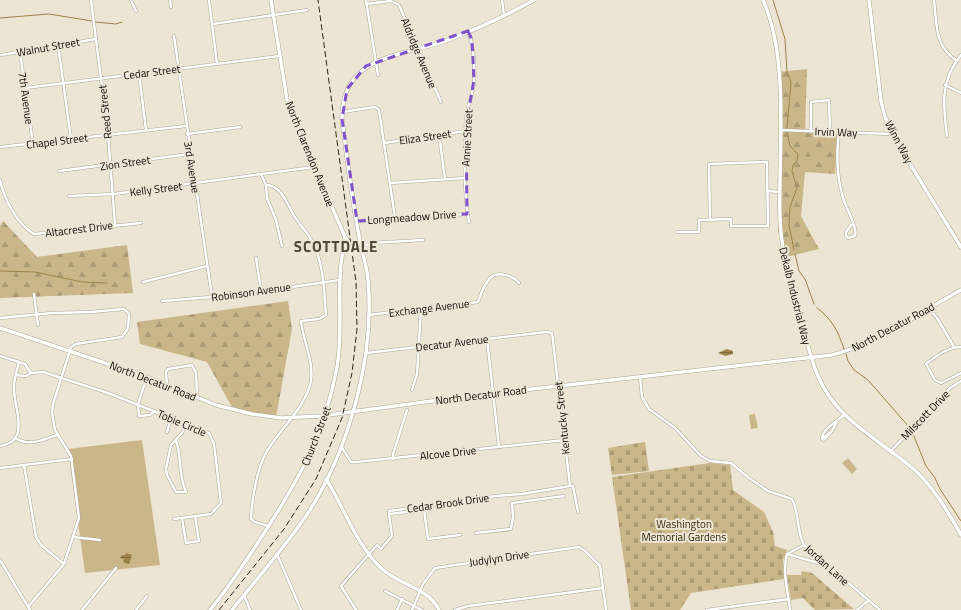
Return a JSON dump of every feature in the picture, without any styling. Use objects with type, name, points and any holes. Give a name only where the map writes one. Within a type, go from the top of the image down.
[{"type":"main road","name":"North Clarendon Avenue","points":[[270,0],[288,106],[345,236],[352,246],[361,247]]},
{"type":"main road","points":[[232,610],[309,512],[326,479],[340,446],[353,412],[363,371],[366,353],[368,279],[357,222],[342,112],[344,97],[350,84],[359,72],[375,62],[448,40],[534,0]]},
{"type":"main road","name":"Dekalb Industrial Way","points":[[765,0],[777,50],[780,130],[780,226],[784,258],[811,358],[818,377],[826,392],[844,415],[860,430],[891,450],[928,483],[961,535]]},
{"type":"main road","name":"Winn Way","points":[[869,0],[881,101],[892,134],[959,240],[961,247]]},
{"type":"main road","name":"Church Street","points":[[210,610],[235,577],[305,466],[325,415],[339,348],[341,314],[340,280],[345,236]]},
{"type":"main road","name":"North Decatur Road","points":[[0,328],[147,377],[197,398],[243,413],[290,418],[353,412],[493,393],[640,376],[832,356],[854,349],[961,290]]},
{"type":"main road","points":[[326,479],[355,535],[369,555],[390,576],[420,591],[432,599],[439,610]]},
{"type":"street","name":"Reed Street","points":[[91,0],[108,134],[114,194],[115,225]]},
{"type":"street","points":[[131,0],[136,11]]},
{"type":"street","points":[[170,0],[171,6]]},
{"type":"street","points":[[209,0],[217,64]]},
{"type":"street","points":[[366,0],[378,75]]},
{"type":"street","points":[[502,0],[504,15]]},
{"type":"street","points":[[934,0],[940,43],[948,54],[957,61]]},
{"type":"street","name":"Aldridge Avenue","points":[[366,4],[391,1],[397,3],[441,102]]},
{"type":"street","points":[[213,24],[307,10]]},
{"type":"street","name":"Annie Street","points":[[468,31],[472,40],[474,80],[467,109],[466,132],[465,178],[467,214],[469,222]]},
{"type":"street","name":"3rd Avenue","points":[[174,36],[212,297]]},
{"type":"street","name":"Walnut Street","points":[[1,55],[96,39]]},
{"type":"street","points":[[58,45],[70,139]]},
{"type":"street","name":"7th Avenue","points":[[20,52],[33,144]]},
{"type":"street","points":[[948,136],[943,105],[945,85],[951,69],[961,55]]},
{"type":"street","name":"Cedar Street","points":[[25,88],[279,56]]},
{"type":"street","points":[[139,73],[146,130]]},
{"type":"street","points":[[945,85],[961,93]]},
{"type":"street","points":[[811,131],[811,102],[829,100],[830,132]]},
{"type":"street","points":[[342,112],[377,108],[379,110],[395,218]]},
{"type":"street","name":"Chapel Street","points":[[0,148],[108,134],[186,126]]},
{"type":"street","points":[[188,134],[240,127]]},
{"type":"street","name":"Irvin Way","points":[[780,130],[892,134]]},
{"type":"street","name":"Eliza Street","points":[[384,143],[466,132]]},
{"type":"street","points":[[839,132],[838,172],[842,192],[856,234],[852,238],[848,238],[846,236],[846,232],[852,224]]},
{"type":"street","points":[[439,135],[445,179]]},
{"type":"street","name":"Zion Street","points":[[59,171],[190,154]]},
{"type":"street","points":[[677,232],[699,232],[699,220],[710,220],[731,219],[731,226],[768,226],[767,162],[709,164],[710,220]]},
{"type":"street","name":"Kelly Street","points":[[68,196],[114,194],[314,167]]},
{"type":"street","points":[[261,174],[266,185],[267,198],[276,220],[282,246]]},
{"type":"street","points":[[390,183],[465,178]]},
{"type":"street","name":"Altacrest Drive","points":[[0,180],[6,199],[30,231],[41,234],[140,223]]},
{"type":"street","points":[[266,185],[270,185],[278,190],[286,198],[296,218],[314,245],[324,282],[324,316],[301,321],[310,359],[311,382],[303,400],[267,450],[257,477],[251,519],[254,522],[268,526]]},
{"type":"street","points":[[768,191],[780,192]]},
{"type":"street","name":"Longmeadow Drive","points":[[357,222],[395,218],[467,214]]},
{"type":"street","points":[[361,247],[371,243],[423,240]]},
{"type":"street","points":[[256,258],[261,290]]},
{"type":"street","points":[[143,282],[207,266]]},
{"type":"street","name":"Exchange Avenue","points":[[368,315],[478,302],[490,277],[496,275],[510,276],[519,283]]},
{"type":"street","name":"Robinson Avenue","points":[[162,301],[212,297],[340,280]]},
{"type":"street","points":[[34,294],[38,325]]},
{"type":"street","points":[[928,308],[937,318],[954,347]]},
{"type":"street","points":[[0,318],[124,309],[129,314],[126,333],[118,339],[76,344],[69,351],[53,404],[52,413],[57,435],[70,453],[72,459],[80,514],[64,564],[29,608],[0,560]]},
{"type":"street","points":[[412,390],[417,374],[421,309]]},
{"type":"street","name":"Kentucky Street","points":[[539,333],[550,332],[553,335],[570,486],[573,486],[578,512]]},
{"type":"street","name":"Decatur Avenue","points":[[366,353],[539,333]]},
{"type":"street","points":[[487,339],[499,447]]},
{"type":"street","points":[[961,347],[954,347],[935,357],[926,364],[926,367],[935,380],[941,383],[961,374]]},
{"type":"street","points":[[0,356],[25,364],[31,373]]},
{"type":"street","points":[[0,446],[10,443],[15,438],[19,426],[14,388],[19,362]]},
{"type":"street","points":[[167,385],[166,374],[168,369],[190,365],[196,371],[197,398]]},
{"type":"street","name":"Tobie Circle","points":[[16,375],[26,376],[31,373],[43,372],[138,404],[205,431],[212,438],[222,497],[221,503],[211,514],[174,519]]},
{"type":"street","name":"Jordan Lane","points":[[640,376],[642,397],[649,409],[675,428],[701,456],[710,461],[731,463],[768,491],[792,499],[795,504],[799,534],[804,545],[880,610]]},
{"type":"street","points":[[147,377],[138,404],[139,416],[150,415],[155,411]]},
{"type":"street","name":"Milscott Drive","points":[[891,450],[950,388],[961,381]]},
{"type":"street","points":[[393,459],[393,454],[407,410]]},
{"type":"street","points":[[837,421],[832,431],[824,440],[822,439],[827,428],[844,415]]},
{"type":"street","points":[[167,432],[172,418]]},
{"type":"street","points":[[176,440],[179,449],[180,475],[186,492],[179,493],[176,492],[167,475],[166,469],[171,446],[176,440],[182,433],[187,424]]},
{"type":"street","points":[[15,438],[26,443],[34,443],[57,435]]},
{"type":"street","name":"Alcove Drive","points":[[340,446],[353,462],[564,440]]},
{"type":"street","points":[[0,468],[72,459]]},
{"type":"street","points":[[24,465],[36,537],[41,545],[64,564]]},
{"type":"street","name":"Cedar Brook Drive","points":[[369,555],[377,545],[381,549],[392,536],[389,514],[478,498],[570,486]]},
{"type":"street","points":[[476,533],[511,529],[513,517],[510,495]]},
{"type":"street","points":[[512,503],[564,496]]},
{"type":"street","name":"Cedar Brook Drive","points":[[424,508],[428,539],[460,535]]},
{"type":"street","points":[[182,518],[186,543],[199,541],[195,516]]},
{"type":"street","points":[[73,537],[100,540]]},
{"type":"street","points":[[787,554],[804,545]]},
{"type":"street","name":"Judylyn Drive","points":[[412,610],[420,591],[431,572],[442,566],[579,547],[600,566],[603,588]]},
{"type":"street","points":[[276,554],[301,610]]},
{"type":"street","points":[[787,554],[827,566]]},
{"type":"street","points":[[787,554],[785,572],[790,610]]},
{"type":"street","points":[[356,610],[341,586],[369,555]]},
{"type":"street","points":[[82,610],[116,568]]},
{"type":"street","points":[[455,610],[468,606],[603,588],[606,610]]},
{"type":"street","points":[[385,591],[422,610]]},
{"type":"street","points":[[244,595],[250,610]]},
{"type":"street","points":[[136,610],[147,596]]},
{"type":"street","points":[[397,610],[402,599]]},
{"type":"street","points":[[707,610],[789,599]]},
{"type":"street","points":[[857,610],[868,601]]},
{"type":"highlighted area","points":[[468,31],[472,40],[474,80],[466,125],[467,214],[357,221],[342,119],[347,89],[366,66]]},
{"type":"green space","points":[[807,69],[805,133],[838,133],[835,174],[805,172],[801,216],[819,249],[787,257],[778,231],[780,145],[778,72]]},
{"type":"green space","points":[[3,221],[37,257],[127,245],[133,293],[0,298],[0,226]]},
{"type":"green space","points":[[288,301],[292,329],[276,417],[233,409],[207,362],[140,344],[137,322]]},
{"type":"green space","points":[[755,414],[758,428],[751,429],[749,415]]},
{"type":"green space","points":[[142,440],[160,565],[85,573],[68,449]]},
{"type":"green space","points":[[645,442],[649,471],[612,475],[608,448]]},
{"type":"green space","points":[[848,458],[857,469],[852,474],[842,463]]},
{"type":"green space","name":"Washington Memorial Gardens","points":[[710,463],[730,465],[733,490],[764,512],[773,532],[775,546],[787,550],[783,560],[784,579],[691,593],[680,610],[631,610],[612,477]]},
{"type":"green space","points":[[802,571],[812,573],[854,609],[815,610],[803,598],[791,600],[787,575],[801,575]]},
{"type":"shaded area","points":[[727,349],[733,351],[733,354],[725,356],[718,353]]},
{"type":"shaded area","points":[[126,553],[132,555],[129,564],[123,562],[124,559],[120,558]]},
{"type":"waterway","points":[[773,0],[785,39],[787,72],[791,82],[787,128]]},
{"type":"waterway","points":[[0,18],[49,14],[92,21]]},
{"type":"waterway","points":[[95,22],[116,24],[122,22]]},
{"type":"waterway","points":[[787,132],[790,146],[798,154],[797,161],[793,165],[792,171],[797,188],[790,207],[789,225],[794,250]]},
{"type":"waterway","points":[[795,254],[799,271],[805,279],[814,304]]},
{"type":"waterway","points":[[0,271],[35,272],[82,282],[107,283]]},
{"type":"waterway","points":[[817,308],[834,326],[844,349]]},
{"type":"waterway","points":[[846,354],[848,361],[854,370],[868,380],[909,427]]},
{"type":"waterway","points":[[911,429],[926,466],[961,521]]},
{"type":"railway","points":[[219,610],[284,529],[316,479],[342,418],[352,373],[357,329],[356,282],[318,0]]},
{"type":"district","name":"SCOTTDALE","points":[[336,246]]}]
